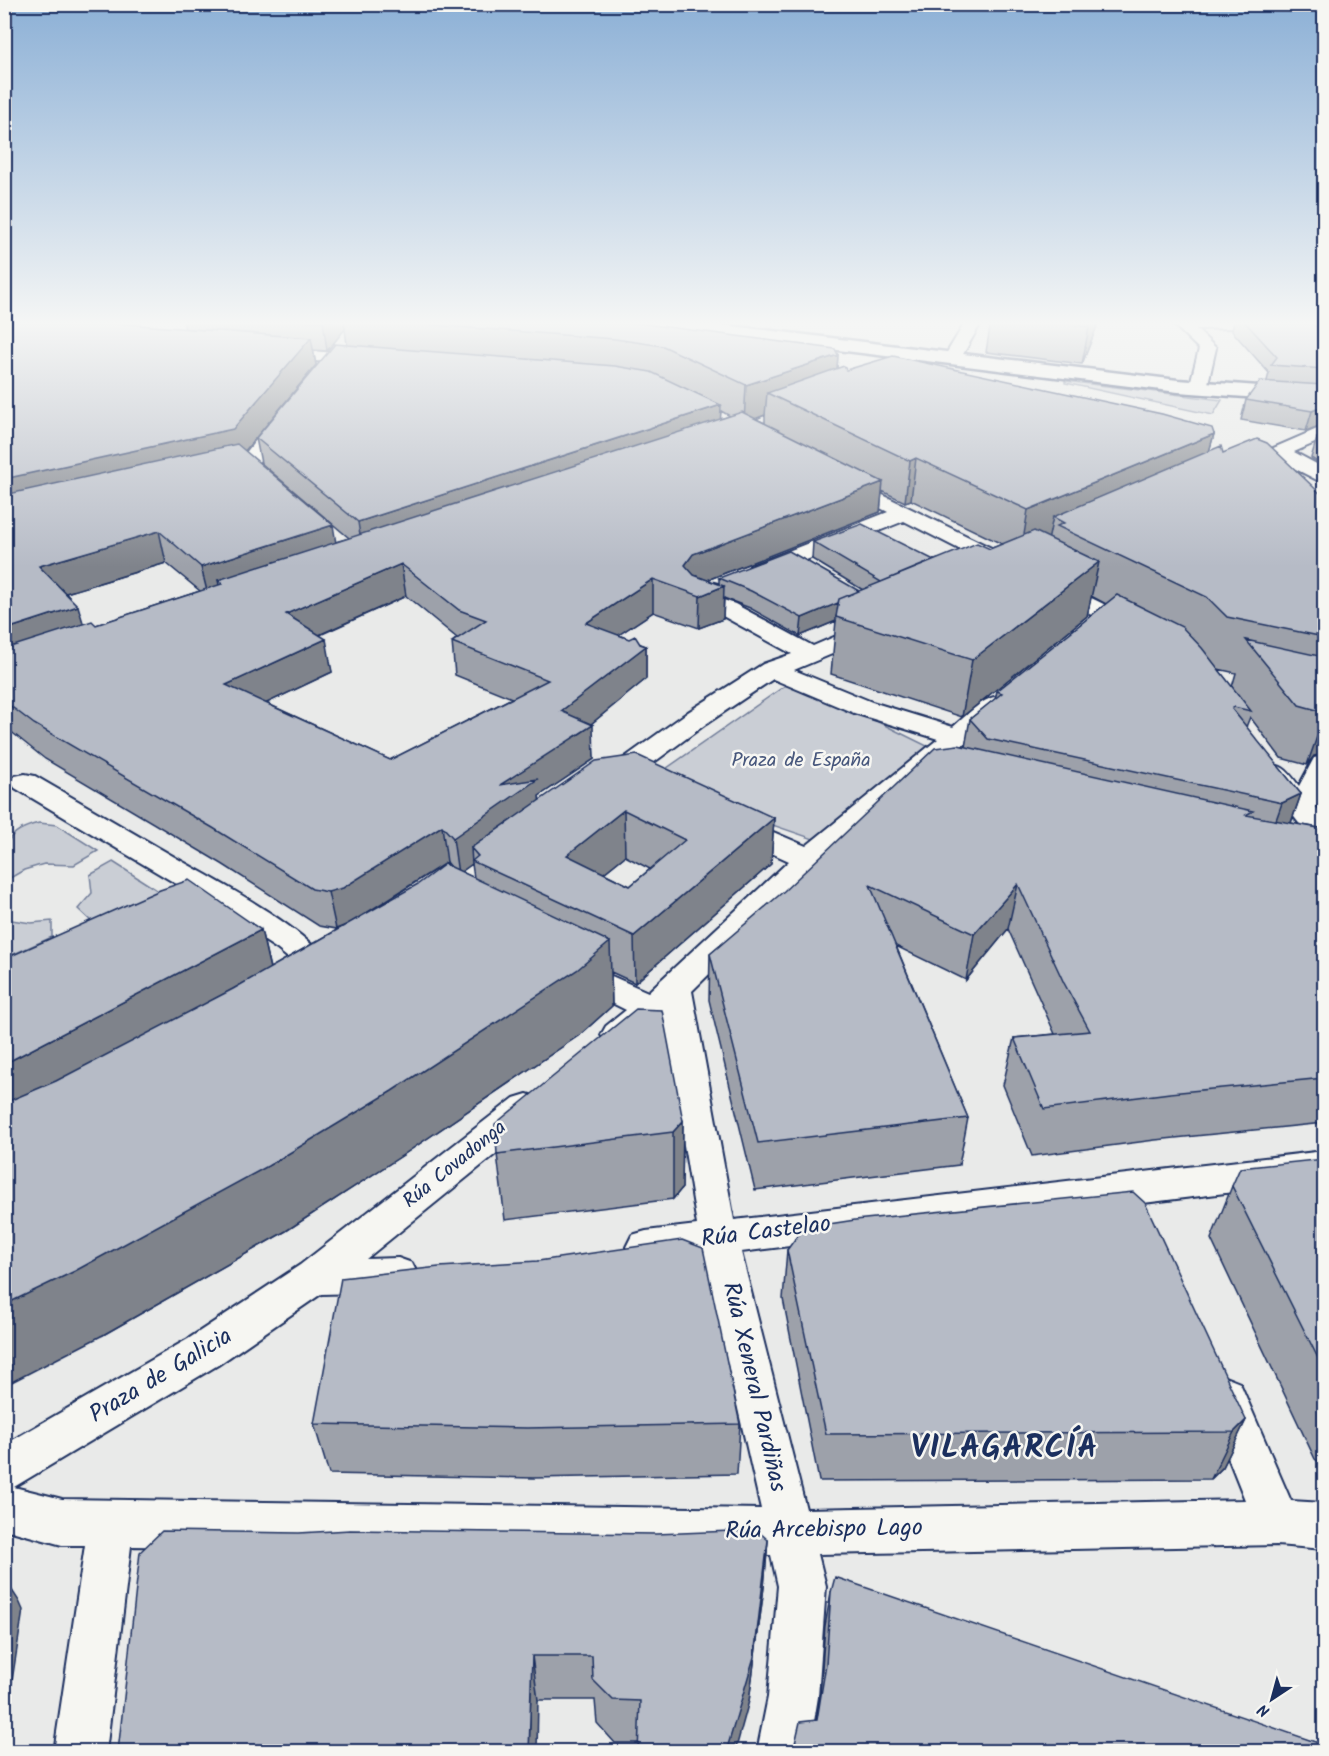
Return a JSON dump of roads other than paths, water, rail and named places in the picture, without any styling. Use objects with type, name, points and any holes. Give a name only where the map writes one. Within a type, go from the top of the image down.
[{"type":"street","points":[[199,475],[254,470],[296,403]]},
{"type":"street","points":[[1263,482],[1230,472],[1324,432]]},
{"type":"street","points":[[1275,454],[1324,476]]},
{"type":"street","points":[[824,472],[1018,572],[1160,640]]},
{"type":"street","points":[[812,655],[727,609],[703,601],[699,597],[702,592],[906,513]]},
{"type":"street","points":[[790,558],[810,570]]},
{"type":"street","points":[[582,801],[635,776],[696,718],[772,669],[812,655],[885,614]]},
{"type":"street","points":[[1087,631],[1107,615]]},
{"type":"street","points":[[772,669],[858,705],[923,728],[958,736]]},
{"type":"street","points":[[596,1053],[663,998],[809,860],[1016,689]]},
{"type":"street","points":[[1259,752],[1324,837]]},
{"type":"street","points":[[1301,808],[1324,764]]},
{"type":"street","points":[[917,771],[951,779]]},
{"type":"street","points":[[26,782],[204,887],[337,974],[298,998]]},
{"type":"street","points":[[716,816],[809,860]]},
{"type":"street","points":[[138,916],[204,887]]},
{"type":"street","points":[[544,956],[663,998]]},
{"type":"street","name":"Rúa Xeneral Pardiñas","points":[[663,998],[802,1586],[793,1697],[783,1752]]},
{"type":"street","name":"Rúa Covadonga","points":[[315,1277],[553,1087]]},
{"type":"street","name":"Rúa Castelao","points":[[616,1252],[718,1237],[1142,1204],[1324,1166]]},
{"type":"street","points":[[315,1277],[428,1274]]},
{"type":"street","name":"Praza de Galicia","points":[[4,1470],[203,1352],[315,1277]]},
{"type":"street","points":[[1210,1362],[1277,1522]]},
{"type":"street","points":[[4,1507],[62,1522],[112,1522],[102,1580],[80,1752]]},
{"type":"street","name":"Rúa Arcebispo Lago","points":[[112,1522],[788,1532],[1277,1522],[1324,1526]]},
{"type":"district","name":"VILAGARCÍA","points":[[1005,1448]]},
{"type":"park label","name":"Praza de España","points":[[801,761]]}]
